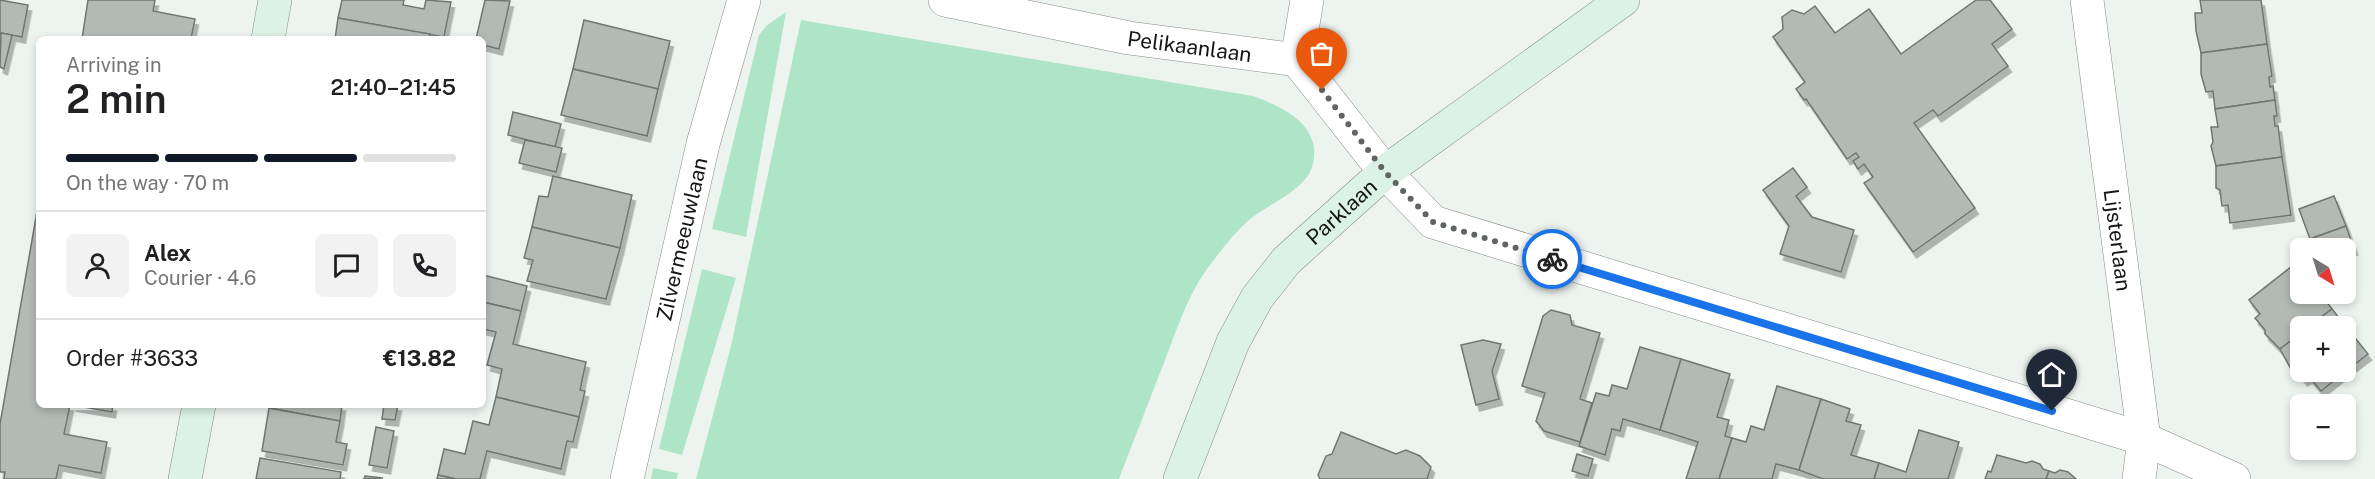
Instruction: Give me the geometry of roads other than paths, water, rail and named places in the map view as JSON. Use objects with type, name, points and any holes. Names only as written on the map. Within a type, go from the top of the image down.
[{"type":"street","points":[[269,36],[275,0]]},
{"type":"street","name":"Zilvermeeuwlaan","points":[[627,479],[703,144],[744,0]]},
{"type":"street","name":"Pelikaanlaan","points":[[945,0],[1129,38],[1297,60]]},
{"type":"street","points":[[1307,0],[1297,60],[1385,172],[1433,222],[2144,439],[2234,479]]},
{"type":"street","name":"Parklaan","points":[[1180,479],[1233,342],[1257,298],[1286,261],[1385,172],[1623,0]]},
{"type":"street","name":"Lijsterlaan","points":[[2087,0],[2144,439],[2139,479]]},
{"type":"street","points":[[185,479],[198,408]]}]
